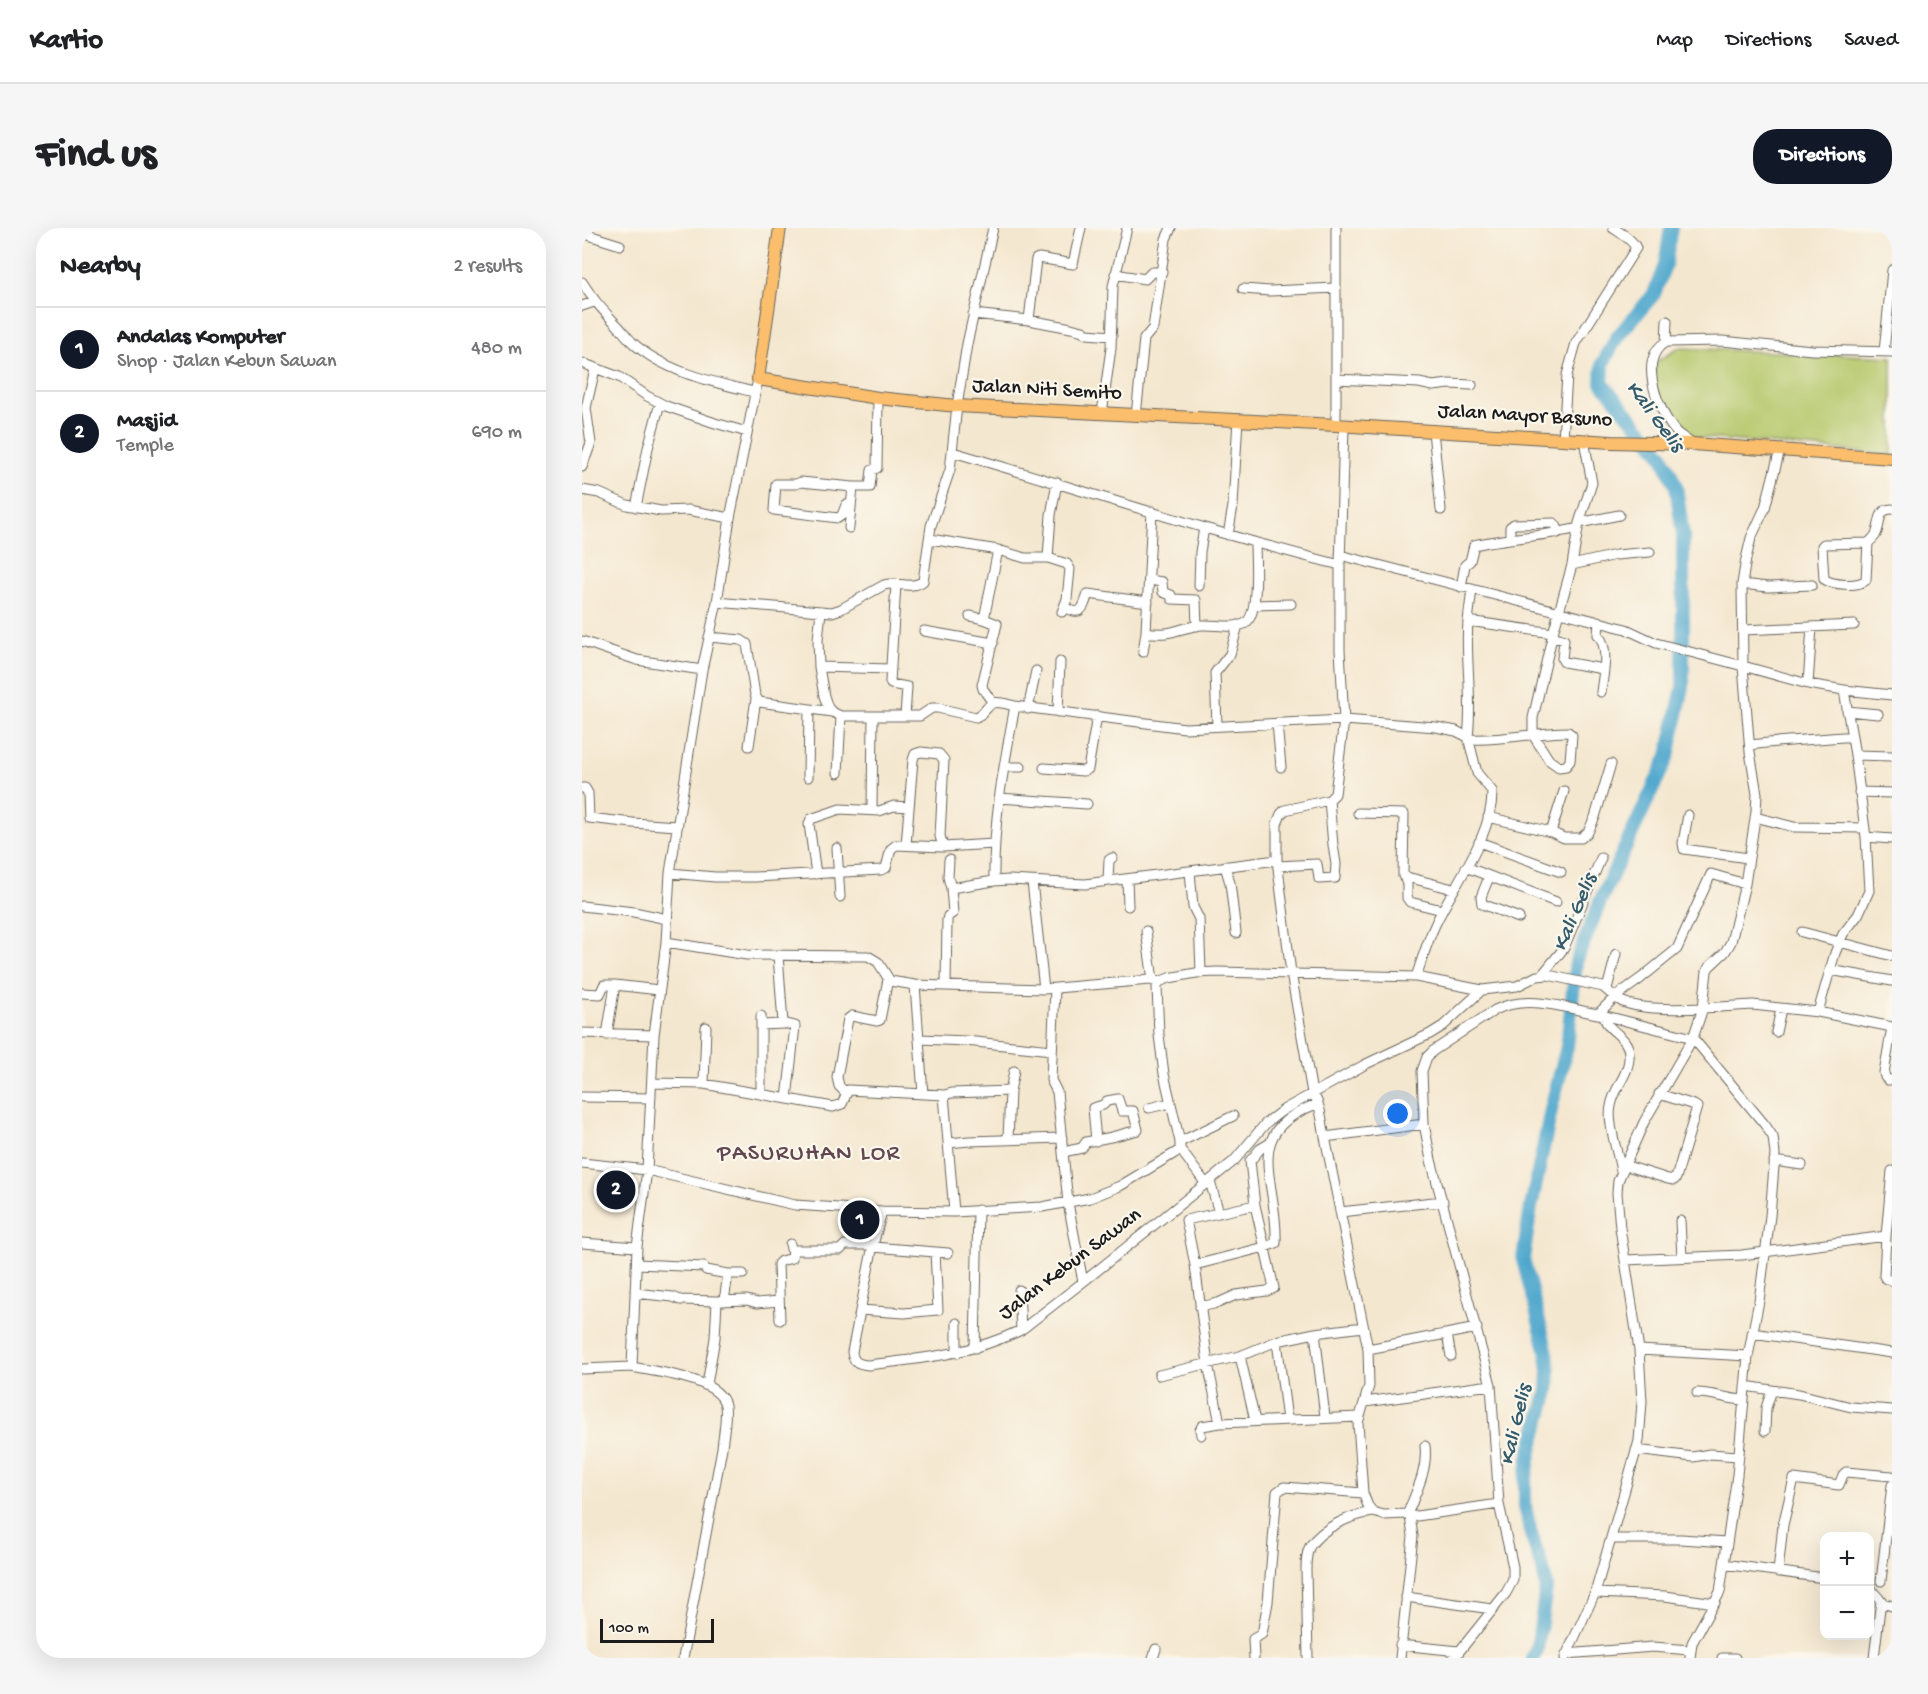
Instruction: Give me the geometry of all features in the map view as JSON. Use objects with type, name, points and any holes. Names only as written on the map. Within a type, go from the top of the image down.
[{"type":"main road","points":[[758,379],[780,228]]},
{"type":"main road","name":"Jalan Niti Semito","points":[[758,379],[878,398],[957,406],[1340,425]]},
{"type":"main road","name":"Jalan Mayor Basuno","points":[[1340,425],[1611,442],[1689,444],[1892,458]]},
{"type":"street","points":[[717,602],[837,611],[879,586],[889,583],[917,585],[922,581],[934,517],[947,481],[953,452],[957,406],[973,314],[993,228]]},
{"type":"street","points":[[1070,275],[1077,255],[1082,228]]},
{"type":"street","points":[[1102,413],[1112,336],[1113,286],[1127,228]]},
{"type":"street","points":[[1136,416],[1144,339],[1153,328],[1166,239],[1171,228]]},
{"type":"street","points":[[1336,228],[1336,379],[1340,425],[1340,650],[1344,720],[1335,794],[1329,800],[1286,810],[1281,814],[1276,824],[1277,863],[1291,973],[1368,1349],[1370,1379],[1359,1417],[1358,1430],[1363,1493],[1373,1512]]},
{"type":"street","points":[[1563,439],[1568,375],[1576,343],[1635,249],[1635,245],[1613,228]]},
{"type":"street","points":[[582,233],[620,245]]},
{"type":"street","points":[[1029,320],[1036,259],[1072,264]]},
{"type":"street","points":[[1689,444],[1676,432],[1665,415],[1652,385],[1653,358],[1659,346],[1666,342],[1722,341],[1812,350],[1888,352],[1892,270]]},
{"type":"street","points":[[1115,274],[1145,279],[1152,272],[1161,272]]},
{"type":"street","points":[[582,282],[594,302],[633,343],[663,362],[707,380],[754,392]]},
{"type":"street","points":[[1243,289],[1301,291],[1305,288],[1336,288]]},
{"type":"street","points":[[582,306],[594,302]]},
{"type":"street","points":[[973,314],[1029,320],[1071,328],[1087,334],[1112,336]]},
{"type":"street","points":[[1666,342],[1667,321]]},
{"type":"street","points":[[582,363],[619,377],[660,403],[747,432]]},
{"type":"street","points":[[582,467],[591,443],[584,408],[595,369]]},
{"type":"street","points":[[632,1367],[637,1247],[647,1170],[654,1035],[666,942],[670,873],[702,670],[717,602],[730,518],[758,379]]},
{"type":"street","points":[[1336,379],[1419,382],[1433,386],[1472,385]]},
{"type":"street","points":[[850,505],[846,505],[842,515],[838,518],[774,510],[776,484],[801,482],[870,487],[872,470],[877,468],[878,398]]},
{"type":"street","points":[[636,507],[660,403]]},
{"type":"street","points":[[1228,535],[1233,506],[1238,419]]},
{"type":"street","points":[[1433,431],[1441,510]]},
{"type":"street","points":[[756,699],[763,704],[836,714],[873,716],[922,716],[935,708],[976,717],[982,715],[993,704],[998,703],[1028,709],[1185,728],[1344,720],[1436,727],[1455,731],[1468,738],[1506,739],[1533,735],[1570,733],[1569,764],[1559,767],[1552,763],[1533,735],[1533,718],[1572,565],[1579,526],[1592,483],[1584,440]]},
{"type":"street","points":[[1565,1656],[1595,1593],[1636,1450],[1642,1402],[1640,1350],[1620,1228],[1617,1192],[1623,1168],[1644,1122],[1692,1038],[1703,1008],[1707,971],[1731,942],[1745,885],[1757,794],[1743,666],[1742,584],[1751,538],[1765,508],[1780,450]]},
{"type":"street","points":[[953,452],[1255,544],[1340,565]]},
{"type":"street","points":[[1048,558],[1051,515],[1057,483]]},
{"type":"street","points":[[849,528],[853,487]]},
{"type":"street","points":[[582,490],[603,494],[636,507],[661,511],[688,510],[730,518]]},
{"type":"street","points":[[1868,543],[1824,544],[1822,546],[1822,575],[1826,581],[1858,584],[1865,582],[1868,543],[1875,536],[1881,513],[1886,509],[1892,509]]},
{"type":"street","points":[[1143,652],[1148,602],[1152,511]]},
{"type":"street","points":[[1461,587],[1465,565],[1470,561],[1474,546],[1510,538],[1558,533],[1619,515]]},
{"type":"street","points":[[1510,538],[1510,527],[1514,524],[1554,523],[1558,533]]},
{"type":"street","points":[[1199,586],[1200,552],[1204,528]]},
{"type":"street","points":[[930,539],[998,550],[1026,558],[1048,558],[1067,564],[1069,567],[1068,591],[1063,609],[1080,611],[1088,594],[1148,602]]},
{"type":"street","points":[[1146,632],[1169,634],[1197,626],[1238,626],[1250,620],[1255,605],[1255,544]]},
{"type":"street","points":[[984,619],[998,550]]},
{"type":"street","points":[[1572,565],[1616,555],[1650,552]]},
{"type":"street","points":[[1340,555],[1626,628],[1656,643],[1808,684],[1892,694]]},
{"type":"street","points":[[1149,580],[1162,582],[1163,592],[1171,595],[1172,599],[1197,599],[1197,626]]},
{"type":"street","points":[[896,584],[891,684],[907,687],[904,716]]},
{"type":"street","points":[[1742,584],[1768,587],[1812,585]]},
{"type":"street","points":[[1416,977],[1434,927],[1479,842],[1488,817],[1492,791],[1477,773],[1468,738],[1470,719],[1466,642],[1472,589]]},
{"type":"street","points":[[1255,605],[1291,604]]},
{"type":"street","points":[[821,611],[818,640],[819,667],[826,702],[836,714],[838,773]]},
{"type":"street","points":[[970,616],[997,624],[982,685],[993,704]]},
{"type":"street","points":[[1468,621],[1553,635],[1564,640],[1562,660],[1564,662],[1603,669]]},
{"type":"street","points":[[1599,621],[1598,635],[1604,645],[1601,692]]},
{"type":"street","points":[[1744,630],[1854,625]]},
{"type":"street","points":[[1217,726],[1215,673],[1230,654],[1238,626]]},
{"type":"street","points":[[1808,684],[1812,627]]},
{"type":"street","points":[[924,631],[993,643]]},
{"type":"street","points":[[709,637],[741,640],[747,644],[756,699],[749,746]]},
{"type":"street","points":[[582,641],[637,660],[702,670]]},
{"type":"street","points":[[1058,712],[1060,662]]},
{"type":"street","points":[[819,667],[891,669]]},
{"type":"street","points":[[1028,709],[1036,671]]},
{"type":"street","points":[[1818,1012],[1839,943],[1858,915],[1869,891],[1865,833],[1844,690]]},
{"type":"street","points":[[994,881],[994,844],[999,798],[1015,706]]},
{"type":"street","points":[[808,710],[808,777]]},
{"type":"street","points":[[1847,711],[1878,714]]},
{"type":"street","points":[[872,810],[873,716]]},
{"type":"street","points":[[1044,768],[1083,771],[1088,768],[1097,716]]},
{"type":"street","points":[[1277,723],[1281,766]]},
{"type":"street","points":[[1750,745],[1785,740],[1808,741],[1852,736]]},
{"type":"street","points":[[906,845],[914,756],[921,752],[941,755],[944,760],[940,836],[943,847]]},
{"type":"street","points":[[1855,755],[1892,756]]},
{"type":"street","points":[[1488,817],[1551,832],[1564,838],[1574,840],[1581,838],[1588,832],[1595,817],[1611,764]]},
{"type":"street","points":[[1004,767],[1020,767]]},
{"type":"street","points":[[582,788],[585,788],[588,793],[585,818],[633,824],[677,826]]},
{"type":"street","points":[[1551,832],[1564,791]]},
{"type":"street","points":[[1859,792],[1892,793]]},
{"type":"street","points":[[999,798],[1087,804]]},
{"type":"street","points":[[951,888],[1009,880],[1085,884],[1225,866],[1277,863],[1322,864],[1319,883],[1336,877],[1329,800]]},
{"type":"street","points":[[816,874],[809,824],[811,819],[840,809],[882,811],[894,806],[908,807]]},
{"type":"street","points":[[1358,813],[1404,814],[1403,876],[1407,884],[1407,898],[1410,903],[1442,910]]},
{"type":"street","points":[[1688,815],[1683,848],[1748,858]]},
{"type":"street","points":[[1755,817],[1794,827],[1865,833],[1892,839]]},
{"type":"street","points":[[1479,842],[1561,872]]},
{"type":"street","points":[[670,873],[734,878],[884,869],[893,847],[994,844]]},
{"type":"street","points":[[837,848],[840,897]]},
{"type":"street","points":[[1599,1014],[1615,997],[1677,950],[1711,874],[1717,855]]},
{"type":"street","points":[[1108,881],[1108,862],[1112,858]]},
{"type":"street","points":[[1545,975],[1564,948],[1601,858]]},
{"type":"street","points":[[946,986],[947,920],[948,916],[953,913],[948,877],[949,860]]},
{"type":"street","points":[[1225,866],[1230,883],[1236,933]]},
{"type":"street","points":[[1466,867],[1556,902]]},
{"type":"street","points":[[1190,871],[1193,907],[1199,919],[1201,972]]},
{"type":"street","points":[[1711,874],[1745,885]]},
{"type":"street","points":[[1403,876],[1453,889]]},
{"type":"street","points":[[1489,877],[1481,897],[1482,904],[1519,918]]},
{"type":"street","points":[[1127,879],[1128,906]]},
{"type":"street","points":[[1032,882],[1044,989]]},
{"type":"street","points":[[582,906],[634,912],[667,919]]},
{"type":"street","points":[[1146,931],[1156,981],[1164,1074],[1180,1145],[1209,1186],[1219,1213]]},
{"type":"street","points":[[1802,932],[1892,956]]},
{"type":"street","points":[[666,942],[731,953],[868,956],[878,962],[888,979],[895,983],[915,985],[1055,989],[1156,981],[1201,972],[1416,977],[1482,990],[1517,986],[1532,978],[1545,975],[1607,989],[1623,1002],[1643,1006],[1703,1008],[1753,1005],[1818,1012],[1892,1027],[1884,1073],[1888,1080],[1892,1080]]},
{"type":"street","points":[[1607,989],[1616,954]]},
{"type":"street","points":[[778,955],[784,1024]]},
{"type":"street","points":[[1830,970],[1892,981]]},
{"type":"street","points":[[1532,978],[1534,1002]]},
{"type":"street","points":[[845,1092],[839,1086],[837,1077],[848,1019],[852,1016],[880,1020],[888,979]]},
{"type":"street","points":[[582,993],[600,994],[604,985],[659,990]]},
{"type":"street","points":[[607,1035],[615,985]]},
{"type":"street","points":[[915,985],[923,1094]]},
{"type":"street","points":[[1055,989],[1051,1080],[1057,1092],[1068,1203],[1083,1282]]},
{"type":"street","points":[[1195,1265],[1275,1244],[1269,1168],[1270,1143],[1273,1132],[1286,1119],[1306,1108],[1315,1099],[1366,1064],[1430,1035],[1482,990]]},
{"type":"street","points":[[1400,1645],[1457,1654],[1506,1593],[1513,1580],[1513,1567],[1498,1504],[1491,1385],[1428,1152],[1424,1124],[1422,1071],[1427,1057],[1494,1010],[1534,1002],[1599,1014],[1692,1038],[1770,1131],[1778,1161],[1759,1301],[1748,1356],[1738,1456],[1720,1592],[1696,1635],[1690,1654],[1653,1647],[1565,1656]]},
{"type":"street","points":[[1776,1032],[1781,1009]]},
{"type":"street","points":[[1599,1014],[1627,1043],[1629,1051],[1630,1061],[1627,1070],[1610,1107],[1610,1118],[1623,1168]]},
{"type":"street","points":[[760,1094],[761,1020],[795,1026],[787,1099]]},
{"type":"street","points":[[704,1084],[706,1027]]},
{"type":"street","points":[[582,1033],[654,1035]]},
{"type":"street","points":[[920,1039],[966,1041],[1052,1050]]},
{"type":"street","points":[[1008,1139],[1010,1091],[1014,1071]]},
{"type":"street","points":[[653,1083],[704,1084],[836,1106],[843,1102],[845,1092],[850,1089],[944,1095],[1010,1091]]},
{"type":"street","points":[[1623,1168],[1668,1179],[1676,1178],[1698,1108],[1659,1094]]},
{"type":"street","points":[[944,1095],[954,1212]]},
{"type":"street","points":[[582,1097],[651,1098]]},
{"type":"street","points":[[1063,1152],[1082,1149],[1085,1143],[1096,1141],[1138,1130],[1133,1111],[1122,1111],[1118,1099],[1107,1101],[1093,1108],[1096,1141]]},
{"type":"street","name":"Jalan Kebun Sawan","points":[[882,1211],[852,1352],[854,1360],[857,1363],[868,1365],[957,1353],[995,1342],[1022,1330],[1209,1186],[1274,1117],[1315,1099]]},
{"type":"street","points":[[1149,1108],[1170,1103]]},
{"type":"street","points":[[582,1163],[647,1170],[782,1203],[809,1207],[954,1212],[1042,1207],[1068,1203],[1111,1190],[1178,1152],[1180,1145],[1233,1116]]},
{"type":"street","points":[[1325,1137],[1424,1124]]},
{"type":"street","points":[[949,1143],[1062,1138]]},
{"type":"street","points":[[1200,1307],[1218,1303],[1236,1295],[1273,1289],[1275,1286],[1255,1204],[1251,1161],[1260,1149],[1270,1143]]},
{"type":"street","points":[[1778,1161],[1802,1165]]},
{"type":"street","points":[[1892,1171],[1884,1276],[1892,1281]]},
{"type":"street","points":[[1340,1212],[1443,1201]]},
{"type":"street","points":[[1220,1423],[1207,1361],[1195,1265],[1186,1220],[1255,1204]]},
{"type":"street","points":[[975,1348],[978,1210]]},
{"type":"street","points":[[1680,1221],[1682,1257]]},
{"type":"street","points":[[1625,1260],[1742,1255],[1886,1236]]},
{"type":"street","points":[[582,1243],[637,1247]]},
{"type":"street","points":[[780,1320],[778,1264],[781,1261],[792,1259],[792,1247],[840,1250],[845,1245],[873,1246],[948,1253]]},
{"type":"street","points":[[860,1310],[914,1313],[938,1310],[935,1252]]},
{"type":"street","points":[[637,1264],[704,1267],[706,1270],[728,1274],[743,1274]]},
{"type":"street","points":[[707,1384],[720,1301],[728,1274]]},
{"type":"street","points":[[1019,1290],[1022,1330]]},
{"type":"street","points":[[635,1293],[680,1300],[747,1300],[757,1303],[779,1301]]},
{"type":"street","points":[[957,1323],[957,1353]]},
{"type":"street","points":[[1159,1375],[1207,1361],[1240,1356],[1277,1341],[1363,1327]]},
{"type":"street","points":[[1368,1349],[1476,1328]]},
{"type":"street","points":[[1315,1333],[1325,1417]]},
{"type":"street","points":[[1752,1333],[1892,1353]]},
{"type":"street","points":[[1448,1334],[1451,1356]]},
{"type":"street","points":[[1277,1341],[1287,1420]]},
{"type":"street","points":[[1640,1350],[1748,1356]]},
{"type":"street","points":[[1240,1356],[1255,1421]]},
{"type":"street","points":[[582,1368],[632,1367],[707,1384],[722,1397],[725,1421],[722,1448],[683,1658]]},
{"type":"street","points":[[1365,1402],[1491,1385]]},
{"type":"street","points":[[1744,1386],[1851,1407],[1892,1410]]},
{"type":"street","points":[[1765,1431],[1766,1408],[1772,1390]]},
{"type":"street","points":[[1697,1393],[1743,1400]]},
{"type":"street","points":[[1201,1435],[1202,1426],[1220,1423],[1359,1417]]},
{"type":"street","points":[[1400,1658],[1413,1536],[1409,1516],[1425,1469],[1427,1458],[1425,1446]]},
{"type":"street","points":[[1636,1450],[1693,1457],[1710,1454],[1738,1456]]},
{"type":"street","points":[[1778,1572],[1783,1525],[1794,1479],[1839,1485],[1846,1472],[1892,1476]]},
{"type":"street","points":[[1881,1581],[1892,1485]]},
{"type":"street","points":[[1254,1658],[1253,1639],[1262,1634],[1268,1602],[1277,1492],[1284,1487],[1363,1493]]},
{"type":"street","points":[[1308,1658],[1307,1556],[1310,1547],[1333,1525],[1346,1518],[1373,1512],[1409,1516],[1498,1504]]},
{"type":"street","points":[[1611,1539],[1681,1539],[1727,1542]]},
{"type":"street","points":[[1724,1564],[1820,1577]]},
{"type":"street","points":[[1595,1593],[1665,1596],[1715,1603]]},
{"type":"street","points":[[1874,1593],[1886,1604],[1874,1658]]},
{"type":"street","points":[[1406,1597],[1492,1609]]},
{"type":"street","points":[[1722,1658],[1735,1658]]},
{"type":"green space","points":[[1679,348],[1892,357],[1892,455],[1685,436],[1656,390],[1654,363]]},
{"type":"waterway","name":"Kali Gelis","points":[[1533,1658],[1537,1650],[1546,1588],[1525,1506],[1525,1482],[1530,1454],[1548,1391],[1549,1370],[1546,1349],[1523,1259],[1531,1207],[1552,1105],[1567,1047],[1576,962],[1602,897],[1668,756],[1683,687],[1683,536],[1676,486],[1662,455],[1602,383],[1603,363],[1617,337],[1654,294],[1665,265],[1671,228]]},
{"type":"place","name":"Masjid","points":[[616,1190]]},
{"type":"place","name":"Andalas Komputer","points":[[860,1220]]},
{"type":"district","name":"PASURUHAN LOR","points":[[809,1154]]}]
